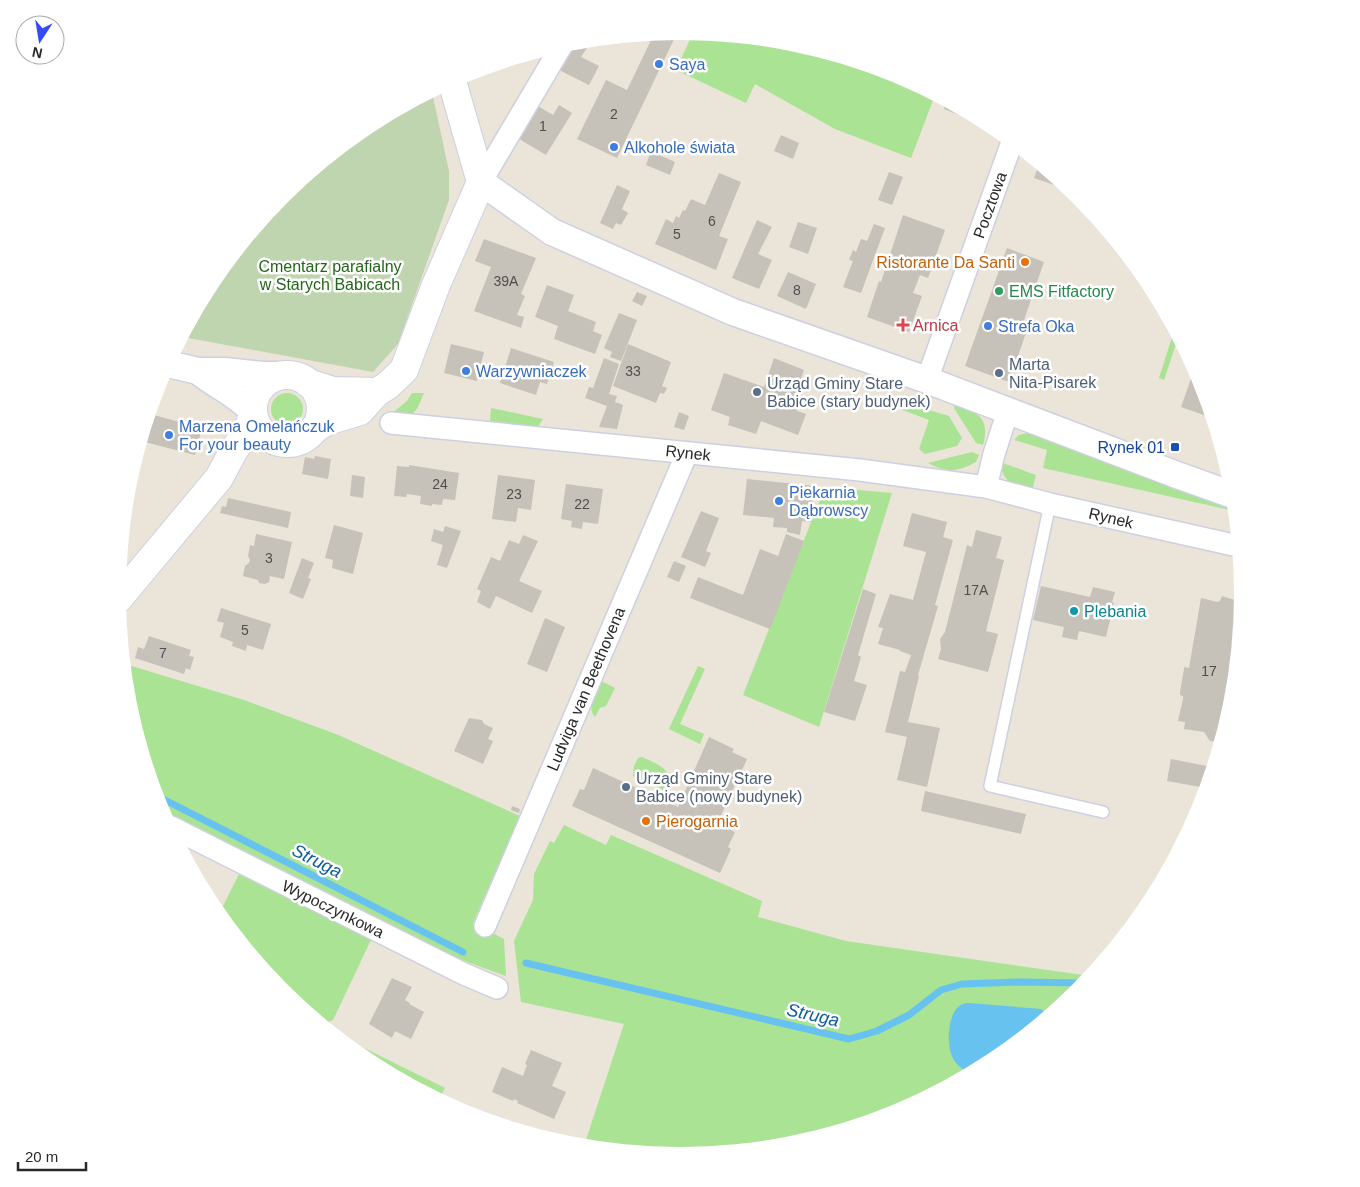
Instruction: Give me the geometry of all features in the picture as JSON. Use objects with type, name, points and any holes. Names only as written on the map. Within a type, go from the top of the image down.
[{"type":"main road","points":[[253,413],[261,431],[272,440],[290,443],[307,436],[326,421],[360,411],[377,392],[387,386],[404,370],[436,285],[481,182],[454,88]]},
{"type":"main road","points":[[126,589],[219,478],[234,450],[248,430],[255,398],[263,385],[273,379],[298,379],[333,392],[377,392]]},
{"type":"main road","points":[[298,379],[318,395],[321,408],[314,430]]},
{"type":"main road","points":[[219,478],[257,452],[281,442]]},
{"type":"street","points":[[556,55],[481,182],[552,232],[733,312],[926,380],[1224,491]]},
{"type":"street","name":"Pocztowa","points":[[926,380],[1010,149]]},
{"type":"street","points":[[176,366],[198,371],[225,371],[298,379]]},
{"type":"street","points":[[198,371],[216,385],[236,395],[246,403],[253,413]]},
{"type":"street","points":[[986,487],[1008,411]]},
{"type":"street","name":"Rynek","points":[[391,423],[860,470],[986,487],[1050,504],[1231,544]]},
{"type":"street","name":"Ludviga van Beethovena","points":[[485,926],[687,453]]},
{"type":"street","name":"Wypoczynkowa","points":[[182,833],[464,974],[497,988]]},
{"type":"lane","points":[[1050,504],[990,786],[1103,812]]},
{"type":"green space","points":[[690,40],[752,45],[788,51],[858,69],[933,101],[911,158],[835,129],[755,84],[746,103],[676,70]]},
{"type":"green space","name":"Cmentarz parafialny w Starych Babicach","points":[[433,98],[449,171],[449,200],[398,344],[373,372],[190,338],[220,286],[241,257],[289,202],[315,177],[372,133]]},
{"type":"green space","points":[[1171,340],[1175,347],[1164,380],[1159,378]]},
{"type":"green space","points":[[287,393],[293,394],[298,398],[302,403],[302,415],[298,420],[293,424],[287,425],[281,424],[276,420],[272,415],[271,409],[272,403],[276,398],[281,394]]},
{"type":"green space","points":[[412,393],[424,393],[412,415],[391,414],[407,401]]},
{"type":"green space","points":[[895,404],[922,408],[949,416],[962,438],[957,446],[925,454],[919,449],[929,420],[892,406]]},
{"type":"green space","points":[[955,404],[970,410],[981,418],[985,428],[983,445],[976,443],[954,408]]},
{"type":"green space","points":[[491,408],[543,419],[537,428],[494,424],[490,422]]},
{"type":"green space","points":[[1027,433],[1037,434],[1226,506],[1227,509],[1043,468],[1047,450],[1014,440],[1019,435]]},
{"type":"green space","points":[[972,452],[979,455],[976,462],[963,468],[946,470],[928,463]]},
{"type":"green space","points":[[1003,463],[1036,475],[1032,491],[1017,487],[1009,482],[1001,468]]},
{"type":"green space","points":[[825,487],[892,493],[819,727],[743,695]]},
{"type":"green space","points":[[131,666],[244,700],[336,734],[520,816],[473,923],[504,939],[506,976],[448,955],[379,924],[176,821],[156,771],[145,737]]},
{"type":"green space","points":[[698,666],[705,669],[680,724],[704,734],[700,744],[669,729]]},
{"type":"green space","points":[[599,680],[615,688],[606,706],[600,708],[595,717],[592,713],[591,704]]},
{"type":"green space","points":[[642,757],[664,769],[667,773],[669,778],[663,790],[633,776],[634,766],[638,758]]},
{"type":"green space","points":[[564,825],[606,845],[611,835],[762,901],[758,917],[846,941],[1081,975],[1045,1010],[988,1054],[925,1090],[858,1118],[788,1136],[716,1146],[644,1146],[586,1138],[624,1024],[521,1002],[514,941],[533,900],[534,874],[550,841],[554,843]]},
{"type":"green space","points":[[239,874],[371,940],[333,1020],[329,1022],[289,985],[264,958],[223,905]]},
{"type":"green space","points":[[363,1047],[445,1088],[442,1093],[435,1090],[403,1073]]},
{"type":"water","points":[[965,1003],[1041,1009],[1044,1011],[988,1054],[963,1069],[953,1059],[950,1051],[949,1033],[952,1016],[956,1009]]},
{"type":"building","points":[[674,40],[617,158],[577,139],[606,80],[627,90],[651,41]]},
{"type":"building","points":[[587,49],[581,57],[599,66],[589,85],[557,69],[566,52]]},
{"type":"building","points":[[536,105],[553,115],[559,105],[572,113],[546,155],[516,137]]},
{"type":"building","points":[[781,135],[799,143],[793,159],[774,151]]},
{"type":"building","points":[[651,151],[675,162],[670,175],[646,165]]},
{"type":"building","points":[[1037,170],[1053,184],[1034,178]]},
{"type":"building","points":[[889,172],[903,177],[892,205],[878,200]]},
{"type":"building","points":[[719,173],[741,182],[719,236],[728,239],[716,270],[655,244],[666,219],[673,223],[676,216],[679,218],[683,210],[685,211],[691,199],[705,205]]},
{"type":"building","points":[[617,185],[630,191],[622,209],[628,213],[621,225],[616,223],[613,229],[600,223]]},
{"type":"building","points":[[903,215],[945,230],[928,278],[920,275],[913,293],[922,296],[909,332],[867,317],[879,281],[881,282]]},
{"type":"building","points":[[757,220],[772,227],[758,254],[772,260],[759,289],[732,278]]},
{"type":"building","points":[[798,222],[817,228],[808,254],[789,247]]},
{"type":"building","points":[[874,224],[885,228],[861,293],[843,287],[853,261],[849,260],[853,250],[856,252],[861,239],[867,241]]},
{"type":"building","points":[[484,239],[536,258],[521,294],[525,296],[517,315],[524,317],[521,328],[474,311],[491,267],[475,261]]},
{"type":"building","points":[[1007,248],[1044,262],[1022,326],[1028,327],[1009,382],[965,366]]},
{"type":"building","points":[[788,272],[816,284],[806,309],[777,296]]},
{"type":"building","points":[[547,285],[574,295],[568,311],[596,322],[593,331],[602,335],[595,354],[554,339],[558,326],[535,317]]},
{"type":"building","points":[[637,292],[647,296],[642,306],[632,301]]},
{"type":"building","points":[[619,313],[637,320],[621,361],[610,357],[612,352],[604,348]]},
{"type":"building","points":[[451,344],[484,352],[477,381],[444,373]]},
{"type":"building","points":[[628,344],[671,362],[662,386],[667,388],[664,394],[660,393],[656,403],[613,386]]},
{"type":"building","points":[[511,348],[554,362],[547,384],[540,382],[536,395],[500,383]]},
{"type":"building","points":[[604,358],[619,364],[609,394],[617,396],[615,402],[623,405],[617,429],[599,427],[607,406],[585,398],[589,387],[593,388]]},
{"type":"building","name":"Urząd Gminy Stare Babice (stary budynek)","points":[[774,358],[804,370],[794,398],[801,401],[797,411],[806,414],[798,435],[761,421],[756,434],[728,425],[730,417],[711,410],[724,373],[764,387]]},
{"type":"building","points":[[1190,380],[1204,415],[1181,407]]},
{"type":"building","points":[[679,412],[689,416],[684,430],[674,427]]},
{"type":"building","points":[[156,416],[202,428],[195,455],[147,443]]},
{"type":"building","points":[[315,456],[331,459],[328,479],[302,474],[305,457],[314,459]]},
{"type":"building","points":[[409,465],[459,473],[455,500],[443,499],[442,505],[432,504],[432,506],[420,504],[421,496],[407,494],[406,497],[394,496],[397,466],[409,467]]},
{"type":"building","points":[[352,475],[365,477],[363,498],[350,496]]},
{"type":"building","points":[[498,475],[535,480],[531,510],[518,508],[516,522],[492,519]]},
{"type":"building","name":"Piekarnia Dąbrowscy","points":[[747,479],[815,486],[811,522],[802,521],[800,535],[787,532],[787,528],[773,527],[774,518],[743,515]]},
{"type":"building","points":[[566,484],[603,489],[598,524],[583,522],[582,529],[571,527],[572,521],[561,519]]},
{"type":"building","points":[[228,498],[291,512],[288,528],[220,513],[222,506],[226,507]]},
{"type":"building","points":[[701,511],[719,518],[706,551],[711,553],[705,567],[681,557]]},
{"type":"building","points":[[912,513],[947,522],[943,537],[953,540],[935,605],[938,606],[918,675],[908,722],[940,728],[927,787],[897,780],[907,737],[885,732],[900,671],[905,672],[911,655],[878,644],[883,628],[878,627],[890,594],[913,600],[926,552],[903,546]]},
{"type":"building","points":[[334,525],[363,533],[353,574],[332,568],[333,560],[325,558]]},
{"type":"building","points":[[445,526],[461,531],[447,568],[437,565],[443,545],[431,541],[434,529],[443,532]]},
{"type":"building","points":[[976,530],[1002,537],[996,558],[1004,560],[986,631],[998,634],[988,672],[938,659],[941,649],[940,639],[945,632],[967,545],[972,547]]},
{"type":"building","points":[[256,534],[292,542],[284,579],[270,576],[269,582],[265,584],[243,576],[245,566],[250,560],[248,556],[250,545],[254,546]]},
{"type":"building","points":[[786,534],[804,541],[770,629],[690,598],[698,577],[743,595],[760,549],[778,556]]},
{"type":"building","points":[[523,535],[538,541],[519,581],[542,591],[532,613],[496,596],[490,609],[477,602],[481,591],[477,589],[491,557],[500,561],[509,540],[519,544]]},
{"type":"building","points":[[302,558],[314,563],[308,578],[311,579],[303,599],[289,593]]},
{"type":"building","points":[[674,561],[686,566],[679,582],[667,577]]},
{"type":"building","name":"Plebania","points":[[1041,586],[1090,597],[1093,587],[1115,592],[1106,637],[1079,631],[1077,640],[1062,637],[1064,627],[1033,620]]},
{"type":"building","points":[[863,589],[876,594],[858,655],[861,657],[854,681],[867,685],[855,721],[824,712]]},
{"type":"building","points":[[1222,596],[1234,600],[1229,666],[1214,741],[1210,741],[1204,732],[1184,729],[1185,722],[1178,721],[1183,699],[1180,692],[1184,667],[1189,668],[1201,598],[1220,601]]},
{"type":"building","points":[[221,608],[271,624],[263,650],[247,645],[246,651],[232,646],[233,642],[220,637],[224,623],[217,621]]},
{"type":"building","points":[[545,618],[565,627],[547,672],[527,664]]},
{"type":"building","points":[[149,636],[191,650],[189,656],[194,657],[190,670],[186,668],[184,674],[135,658],[138,647],[144,649]]},
{"type":"building","points":[[469,718],[482,720],[484,724],[493,728],[488,739],[493,741],[483,764],[454,751]]},
{"type":"building","points":[[709,737],[734,749],[732,752],[747,759],[717,824],[735,832],[728,847],[731,849],[720,873],[572,806],[580,789],[584,790],[593,768],[678,807]]},
{"type":"building","points":[[1171,759],[1206,766],[1198,787],[1167,781]]},
{"type":"building","points":[[925,791],[1026,814],[1021,834],[921,811]]},
{"type":"building","points":[[512,806],[520,809],[519,813],[511,810]]},
{"type":"building","points":[[392,978],[412,987],[405,1000],[424,1012],[411,1039],[395,1031],[392,1038],[369,1024]]},
{"type":"building","points":[[531,1050],[562,1063],[552,1086],[566,1092],[554,1119],[517,1103],[518,1101],[514,1099],[513,1101],[492,1092],[502,1067],[523,1076],[527,1065],[525,1064]]},
{"type":"waterway","name":"Struga","points":[[168,801],[463,952]]},
{"type":"waterway","name":"Struga","points":[[526,963],[849,1039],[877,1031],[909,1015],[941,990],[962,984],[1073,983]]},
{"type":"place","name":"Saya","points":[[659,64]]},
{"type":"place","name":"Alkohole świata","points":[[614,147]]},
{"type":"place","name":"Ristorante Da Santi","points":[[1025,262]]},
{"type":"place","name":"EMS Fitfactory","points":[[999,291]]},
{"type":"place","name":"Arnica","points":[[903,325]]},
{"type":"place","name":"Strefa Oka","points":[[988,326]]},
{"type":"place","name":"Warzywniaczek","points":[[466,371]]},
{"type":"place","name":"Marta Nita-Pisarek","points":[[999,373]]},
{"type":"place","name":"Urząd Gminy Stare Babice (stary budynek)","points":[[757,392]]},
{"type":"place","name":"Marzena Omelańczuk For your beauty","points":[[169,435]]},
{"type":"place","name":"Rynek 01","points":[[1175,447]]},
{"type":"place","name":"Piekarnia Dąbrowscy","points":[[779,501]]},
{"type":"place","name":"Plebania","points":[[1074,611]]},
{"type":"place","name":"Urząd Gminy Stare Babice (nowy budynek)","points":[[626,787]]},
{"type":"place","name":"Pierogarnia","points":[[646,821]]}]
